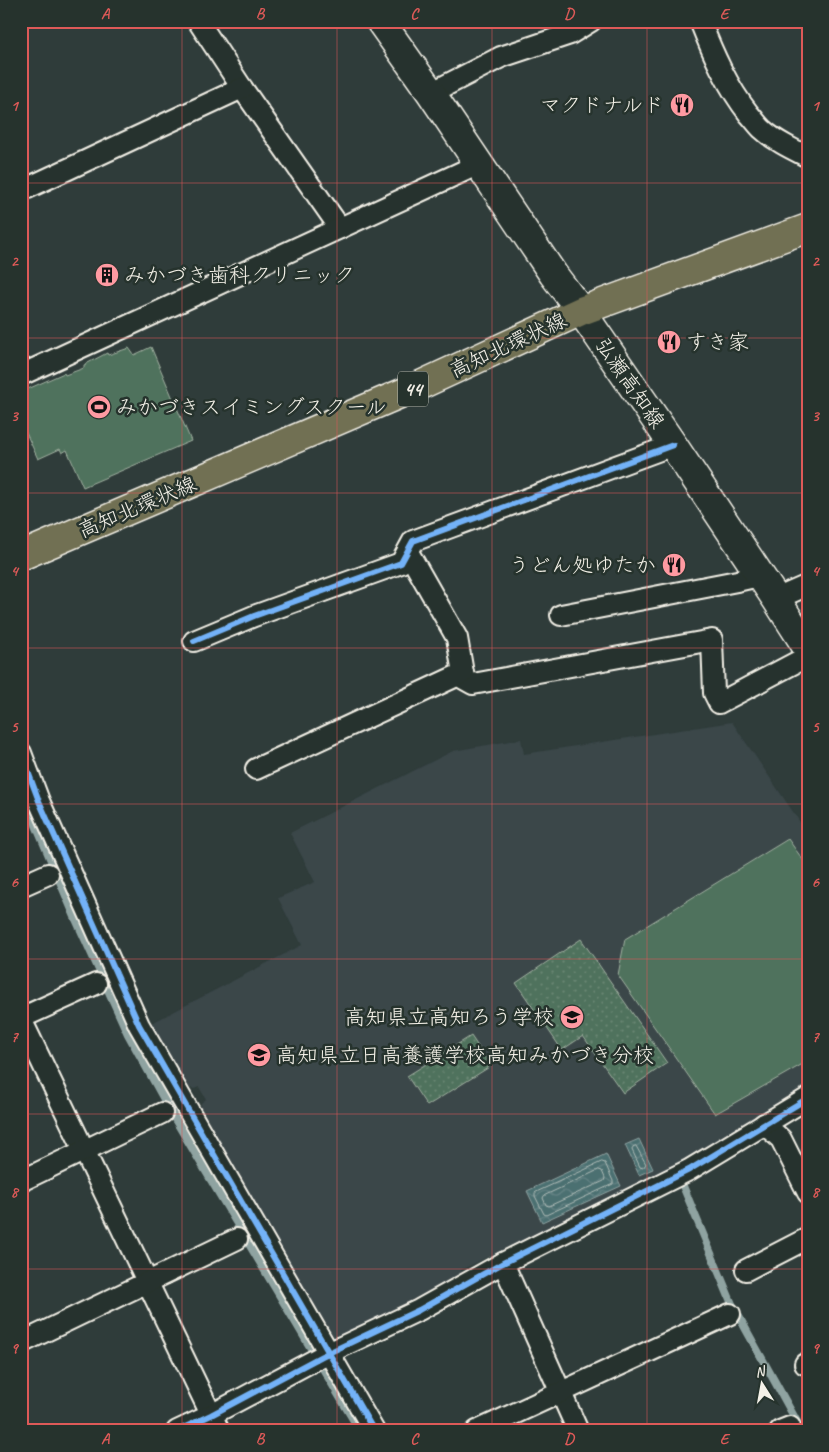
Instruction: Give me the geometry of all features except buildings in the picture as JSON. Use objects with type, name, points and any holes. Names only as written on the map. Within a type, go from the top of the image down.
[{"type":"main road","name":"弘瀬高知線","points":[[380,21],[553,274],[581,311],[673,445],[808,650]]},
{"type":"main road","name":"高知北環状線","points":[[21,556],[414,388],[581,311],[808,228]]},
{"type":"street","points":[[198,21],[242,88],[340,228]]},
{"type":"street","points":[[431,93],[501,57],[570,34],[591,21]]},
{"type":"street","points":[[700,21],[728,84],[740,102],[761,128],[780,143],[808,158]]},
{"type":"street","points":[[21,191],[242,88]]},
{"type":"street","points":[[21,375],[479,164]]},
{"type":"street","points":[[194,641],[254,616],[401,563],[414,541],[673,445]]},
{"type":"street","points":[[408,552],[457,638],[464,679],[473,684],[712,640],[714,693],[720,703],[808,656]]},
{"type":"street","points":[[561,616],[759,576]]},
{"type":"street","points":[[776,599],[808,585]]},
{"type":"street","points":[[256,769],[463,673]]},
{"type":"street","points":[[21,753],[39,802],[139,1025],[321,1357],[374,1431]]},
{"type":"street","points":[[21,886],[48,874]]},
{"type":"street","points":[[96,984],[21,1019],[215,1423]]},
{"type":"street","points":[[177,1431],[215,1423],[321,1357],[419,1310],[503,1263],[689,1170],[808,1098]]},
{"type":"street","points":[[21,1181],[162,1113]]},
{"type":"street","points":[[764,1124],[781,1139],[808,1193]]},
{"type":"street","points":[[746,1270],[808,1238]]},
{"type":"street","points":[[21,1344],[237,1239]]},
{"type":"street","points":[[503,1263],[578,1431]]},
{"type":"street","points":[[477,1431],[730,1314]]},
{"type":"shaded area","name":"高知県立高知ろう学校","points":[[732,722],[808,834],[808,1089],[676,1168],[675,1166],[461,1270],[462,1273],[331,1343],[199,1114],[201,1103],[206,1099],[199,1087],[194,1089],[182,1086],[148,1025],[302,945],[278,898],[315,882],[290,833],[453,751],[521,739],[524,754]]},
{"type":"green space","name":"みかづきスイミングスクール","points":[[151,347],[191,441],[83,487],[67,450],[62,453],[60,449],[38,459],[21,422],[21,392],[64,373],[65,375],[84,368],[84,365],[107,353],[108,355],[129,348],[134,355]]},
{"type":"green space","points":[[788,839],[808,867],[808,1061],[715,1114],[618,975],[625,939]]},
{"type":"green space","points":[[581,939],[667,1063],[623,1093],[583,1036],[562,1050],[516,983]]},
{"type":"green space","points":[[471,1036],[491,1066],[427,1106],[407,1076]]},
{"type":"water","points":[[639,1139],[653,1169],[639,1175],[625,1145]]},
{"type":"water","points":[[606,1154],[621,1186],[542,1222],[527,1191]]},
{"type":"waterway","points":[[21,790],[75,917],[128,1034],[176,1121],[360,1431]]},
{"type":"waterway","points":[[683,1186],[732,1304],[802,1431]]},
{"type":"cycle path","points":[[194,641],[254,616],[401,563],[413,541],[673,445]]},
{"type":"cycle path","points":[[21,753],[39,801],[139,1025],[374,1431]]},
{"type":"cycle path","points":[[177,1431],[322,1356],[419,1310],[503,1263],[689,1170],[808,1098]]},
{"type":"place","name":"マクドナルド","points":[[682,105]]},
{"type":"place","name":"みかづき歯科クリニック","points":[[107,275]]},
{"type":"place","name":"すき家","points":[[669,342]]},
{"type":"place","name":"みかづきスイミングスクール","points":[[99,407]]},
{"type":"place","name":"うどん処ゆたか","points":[[674,565]]},
{"type":"place","name":"高知県立高知ろう学校","points":[[572,1017]]},
{"type":"place","name":"高知県立日高養護学校高知みかづき分校","points":[[259,1055]]}]
